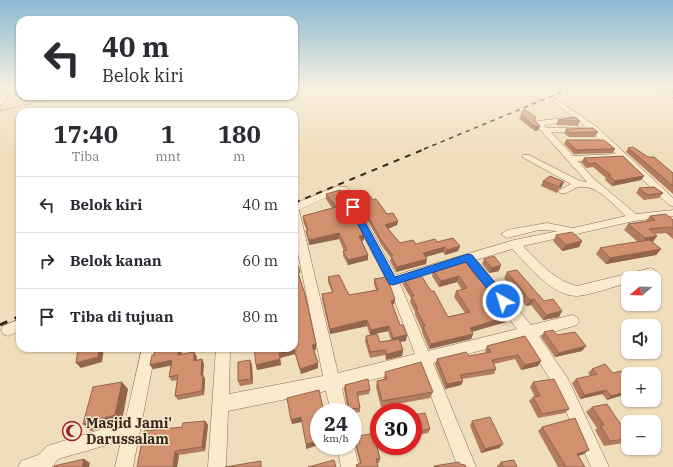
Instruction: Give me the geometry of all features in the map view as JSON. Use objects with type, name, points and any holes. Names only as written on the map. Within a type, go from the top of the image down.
[{"type":"street","points":[[567,109],[594,129],[673,203]]},
{"type":"street","points":[[580,118],[539,123],[596,186],[634,218]]},
{"type":"street","points":[[545,130],[594,129]]},
{"type":"street","points":[[593,140],[606,140]]},
{"type":"street","points":[[555,141],[568,141]]},
{"type":"street","points":[[571,159],[623,156]]},
{"type":"street","points":[[526,157],[578,184],[596,186]]},
{"type":"street","points":[[563,191],[578,184]]},
{"type":"street","points":[[298,207],[340,188],[344,189],[393,281],[466,467]]},
{"type":"street","points":[[393,281],[468,258],[510,239],[571,231],[634,218],[673,213]]},
{"type":"street","points":[[298,226],[338,403]]},
{"type":"street","points":[[510,239],[551,278],[570,290],[577,291],[621,280]]},
{"type":"street","points":[[468,258],[529,333],[553,369],[562,384],[600,467]]},
{"type":"street","points":[[221,404],[334,382],[572,321]]},
{"type":"street","points":[[124,467],[148,352]]},
{"type":"street","points":[[217,467],[223,352]]},
{"type":"street","points":[[38,466],[52,452],[132,429]]},
{"type":"street","points":[[348,455],[350,467]]},
{"type":"building","points":[[524,109],[536,117],[534,120],[540,126],[536,127],[521,115]]},
{"type":"building","points":[[575,117],[580,121],[558,120]]},
{"type":"building","points":[[593,128],[598,132],[571,133],[566,129]]},
{"type":"building","points":[[566,140],[604,140],[615,149],[576,150]]},
{"type":"building","points":[[633,147],[648,157],[654,157],[673,173],[673,186],[628,148]]},
{"type":"building","points":[[623,156],[644,176],[615,181],[608,175],[611,175],[595,163],[589,164],[584,158]]},
{"type":"building","points":[[550,176],[564,182],[560,184],[560,187],[543,181]]},
{"type":"building","points":[[654,187],[663,193],[647,195],[639,188]]},
{"type":"building","points":[[340,190],[364,235],[359,236],[368,255],[348,260],[343,251],[347,250],[339,233],[309,240],[306,231],[308,230],[303,216],[336,207],[326,194]]},
{"type":"building","points":[[370,196],[373,200],[376,199],[387,214],[393,213],[398,221],[385,225],[400,243],[413,240],[416,244],[435,239],[437,242],[453,238],[460,246],[447,250],[445,247],[423,253],[427,259],[397,267],[391,256],[393,256],[382,241],[358,199]]},
{"type":"building","points":[[666,214],[673,220],[673,229],[670,227],[649,229],[657,236],[645,238],[628,224],[655,220],[650,216]]},
{"type":"building","points":[[572,232],[582,241],[566,245],[556,235]]},
{"type":"building","points":[[650,240],[661,249],[610,258],[600,248],[622,244]]},
{"type":"building","points":[[494,256],[501,265],[492,268],[484,259]]},
{"type":"building","points":[[464,260],[478,279],[482,278],[495,294],[488,296],[498,308],[502,307],[509,316],[470,328],[473,334],[431,344],[423,327],[425,326],[416,309],[418,309],[411,296],[414,296],[404,279],[420,274],[431,291],[434,291],[448,317],[470,312],[456,291],[467,288],[459,276],[441,281],[433,270]]},
{"type":"building","points":[[517,270],[544,301],[553,299],[562,311],[546,315],[534,299],[530,300],[507,272]]},
{"type":"building","points":[[298,273],[305,294],[316,344],[312,345],[318,363],[300,369],[295,352],[298,352]]},
{"type":"building","points":[[339,275],[349,295],[378,290],[374,279],[387,277],[395,299],[391,301],[400,325],[403,325],[407,335],[393,338],[389,326],[371,330],[367,320],[330,329],[322,294],[333,292],[328,277]]},
{"type":"building","points":[[553,330],[557,335],[575,332],[586,346],[559,353],[544,332]]},
{"type":"building","points":[[377,334],[380,342],[399,339],[403,350],[387,354],[385,350],[370,352],[366,336]]},
{"type":"building","points":[[525,336],[541,361],[525,365],[518,355],[492,360],[496,369],[460,375],[463,381],[447,384],[437,359],[466,352],[469,356],[491,352],[487,346]]},
{"type":"building","points":[[77,352],[99,352],[98,357],[76,363]]},
{"type":"building","points":[[154,352],[178,352],[178,355],[194,352],[194,361],[202,359],[202,391],[175,396],[178,375],[169,377],[172,360],[150,365],[152,355],[154,355]]},
{"type":"building","points":[[254,352],[283,352],[279,353],[280,359],[256,365]]},
{"type":"building","points":[[250,360],[251,379],[238,381],[238,362]]},
{"type":"building","points":[[421,362],[433,392],[382,401],[377,381],[387,379],[385,372]]},
{"type":"building","points":[[605,364],[613,373],[621,371],[621,393],[611,396],[606,390],[584,395],[576,379],[597,374],[592,369]]},
{"type":"building","points":[[368,379],[370,390],[357,392],[359,403],[348,403],[345,385]]},
{"type":"building","points":[[554,379],[569,409],[542,414],[533,397],[540,396],[533,382]]},
{"type":"building","points":[[122,382],[115,415],[83,424],[93,387]]},
{"type":"building","points":[[319,390],[322,403],[310,403],[310,443],[306,444],[301,417],[291,420],[287,398]]},
{"type":"building","points":[[607,404],[621,425],[621,440],[610,441],[600,425],[604,425],[592,407]]},
{"type":"building","points":[[425,413],[430,429],[422,430],[422,414]]},
{"type":"building","points":[[490,417],[503,444],[485,449],[472,421]]},
{"type":"building","points":[[575,418],[589,450],[577,454],[585,467],[566,467],[542,427]]},
{"type":"building","points":[[205,421],[202,447],[175,451],[173,467],[137,467],[144,431],[182,427],[183,423]]},
{"type":"building","points":[[370,434],[370,455],[379,455],[380,459],[376,459],[378,467],[357,467],[356,465],[361,463],[359,455],[362,455],[362,435]]},
{"type":"building","points":[[84,459],[82,467],[54,467],[54,466]]},
{"type":"building","points":[[334,460],[336,467],[308,467]]},
{"type":"building","points":[[514,460],[517,467],[503,467],[501,462]]},
{"type":"building","points":[[261,461],[261,467],[225,467]]},
{"type":"building","points":[[459,462],[466,467],[434,467],[434,466]]},
{"type":"railway","points":[[424,149],[521,109]]},
{"type":"railway","points":[[298,201],[427,148]]},
{"type":"railway","points":[[0,325],[16,318]]},
{"type":"place","name":"Masjid Jami' Darussalam","points":[[72,431]]},
{"type":"route","points":[[353,207],[393,281],[468,258],[503,301]]}]
